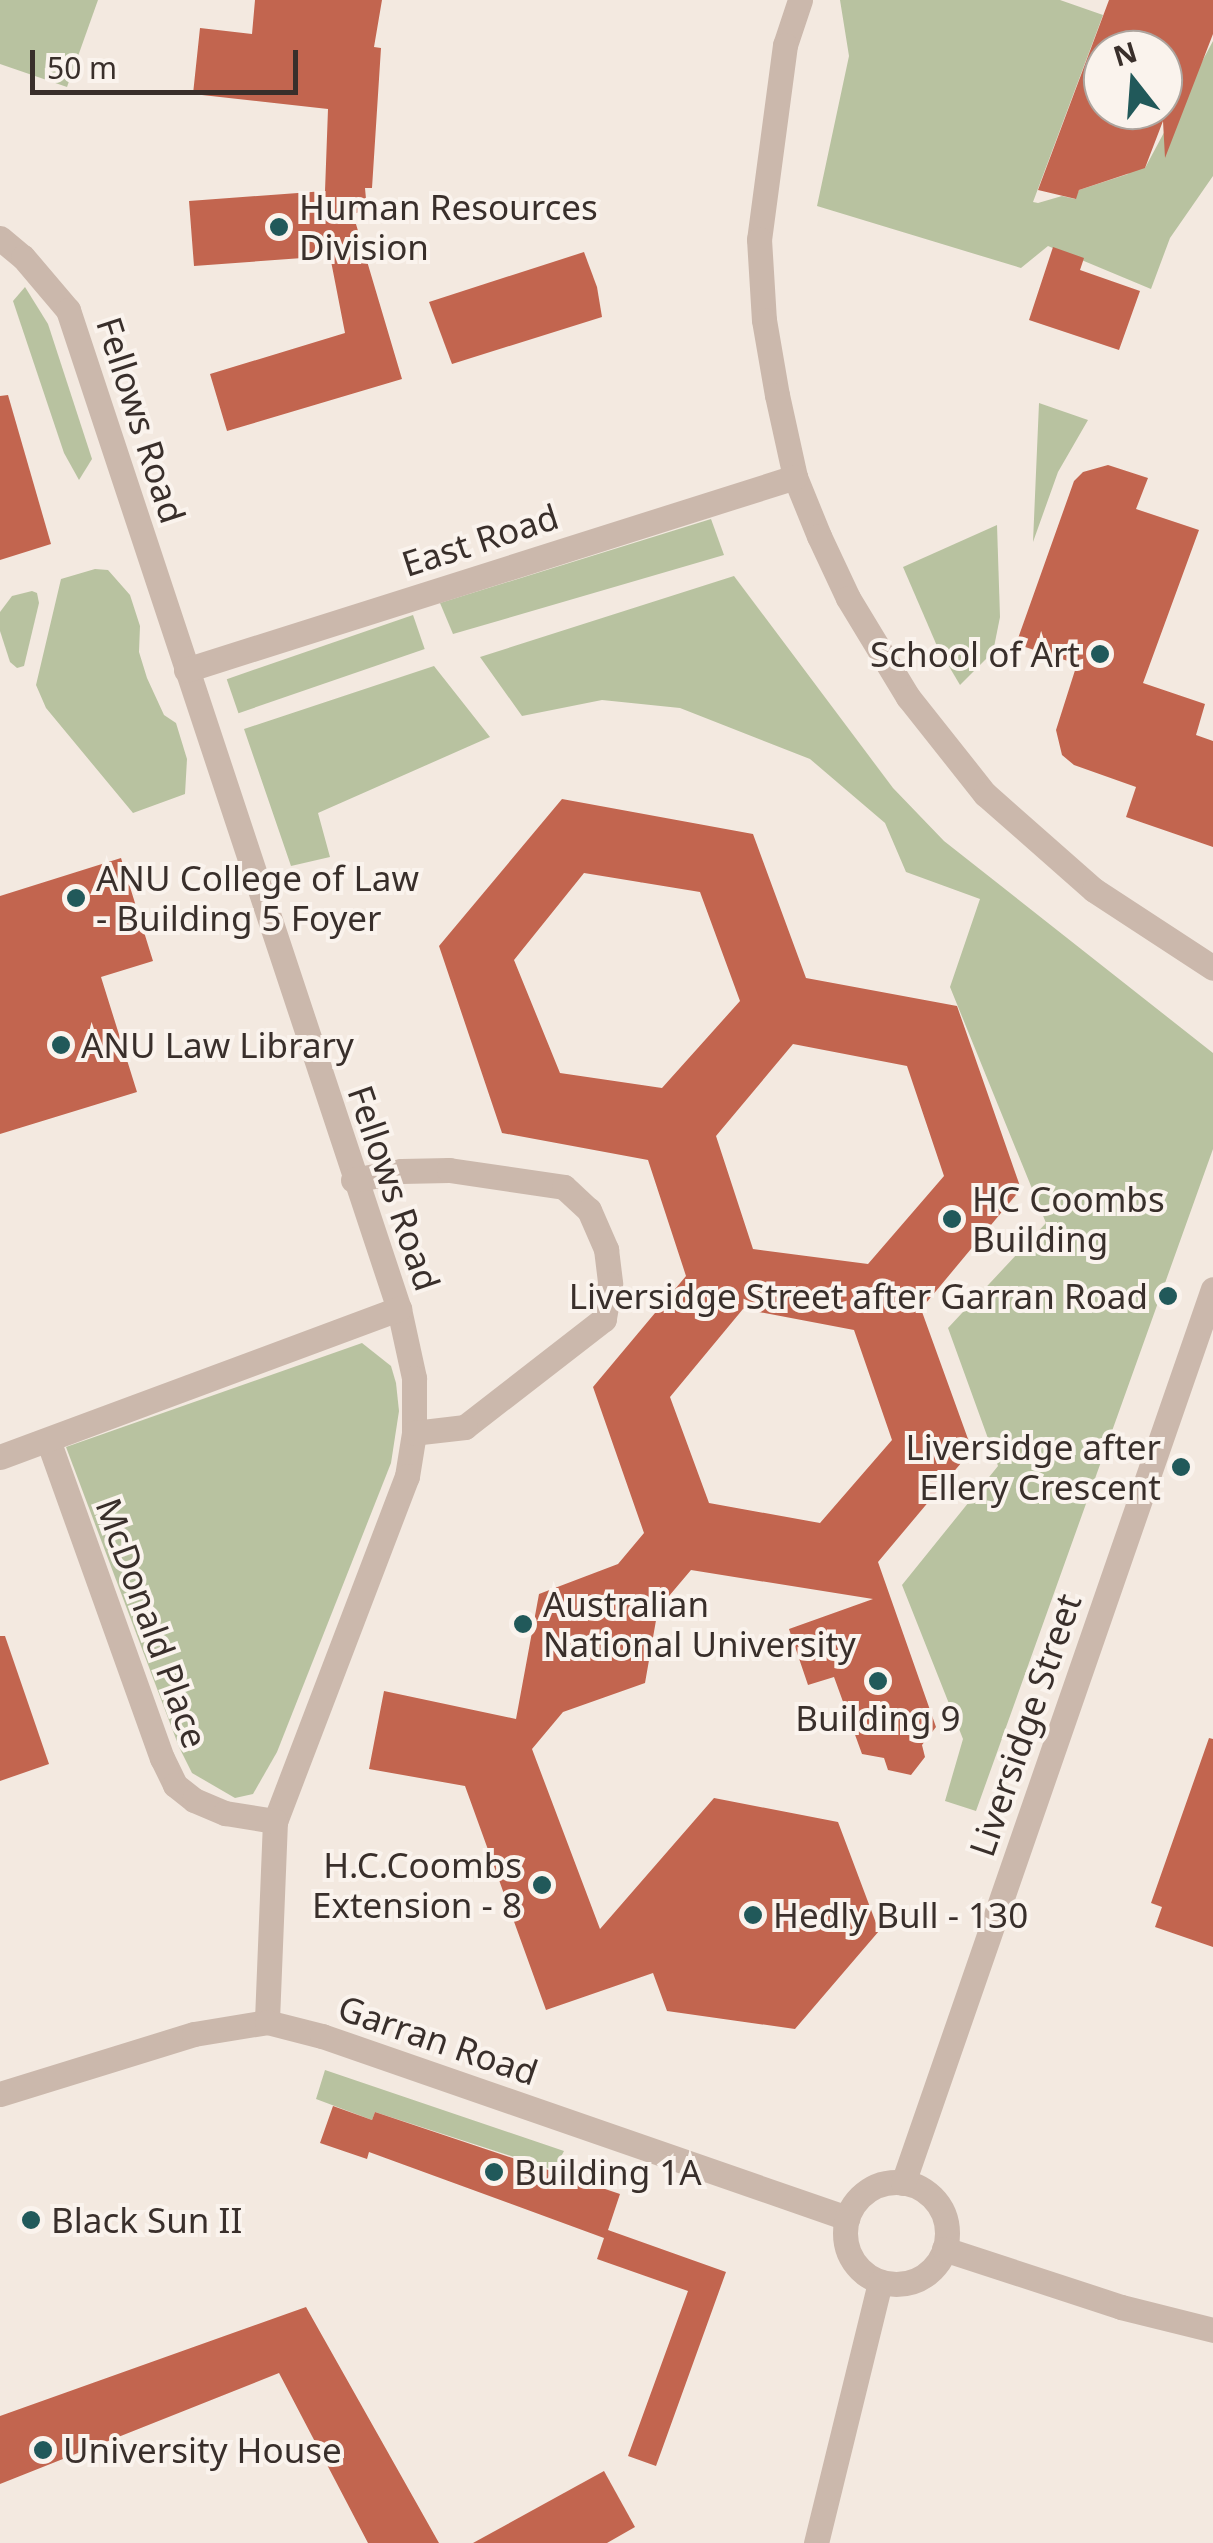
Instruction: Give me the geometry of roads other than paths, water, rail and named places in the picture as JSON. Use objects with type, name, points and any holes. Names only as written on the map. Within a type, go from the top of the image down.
[{"type":"street","points":[[800,0],[785,45],[760,239],[764,320],[795,477],[848,598],[908,697],[985,794],[1094,890],[1213,968]]},
{"type":"street","name":"Fellows Road","points":[[0,238],[23,257],[68,310],[353,1180],[399,1308],[414,1378],[414,1433],[407,1476],[275,1821],[267,2022]]},
{"type":"street","name":"East Road","points":[[186,670],[795,477]]},
{"type":"street","points":[[353,1180],[401,1171],[448,1170],[564,1187],[589,1210],[606,1248],[610,1284],[604,1320],[465,1427],[414,1433]]},
{"type":"street","name":"Liversidge Street","points":[[904,2183],[1213,1289]]},
{"type":"street","points":[[0,1457],[399,1308]]},
{"type":"street","name":"McDonald Place","points":[[48,1440],[162,1758],[176,1784],[194,1800],[225,1814],[275,1821]]},
{"type":"street","name":"Garran Road","points":[[0,2094],[194,2034],[267,2022],[322,2036],[848,2218]]},
{"type":"street","points":[[904,2183],[937,2203],[945,2220],[944,2249],[922,2277],[898,2284],[880,2282],[852,2260],[845,2235],[848,2218],[869,2190],[904,2183]]},
{"type":"street","points":[[944,2249],[1121,2306],[1213,2330]]},
{"type":"street","points":[[816,2543],[880,2282]]},
{"type":"place","name":"Human Resources Division","points":[[279,227]]},
{"type":"place","name":"School of Art","points":[[1100,654]]},
{"type":"place","name":"ANU College of Law - Building 5 Foyer","points":[[76,898]]},
{"type":"place","name":"ANU Law Library","points":[[61,1045]]},
{"type":"place","name":"HC Coombs Building","points":[[952,1219]]},
{"type":"place","name":"Liversidge Street after Garran Road","points":[[1168,1296]]},
{"type":"place","name":"Liversidge after Ellery Crescent","points":[[1181,1467]]},
{"type":"place","name":"Australian National University","points":[[523,1624]]},
{"type":"place","name":"Building 9","points":[[878,1681]]},
{"type":"place","name":"H.C.Coombs Extension - 8","points":[[542,1885]]},
{"type":"place","name":"Hedly Bull - 130","points":[[753,1915]]},
{"type":"place","name":"Building 1A","points":[[494,2172]]},
{"type":"place","name":"Black Sun II","points":[[31,2220]]},
{"type":"place","name":"University House","points":[[43,2450]]}]
